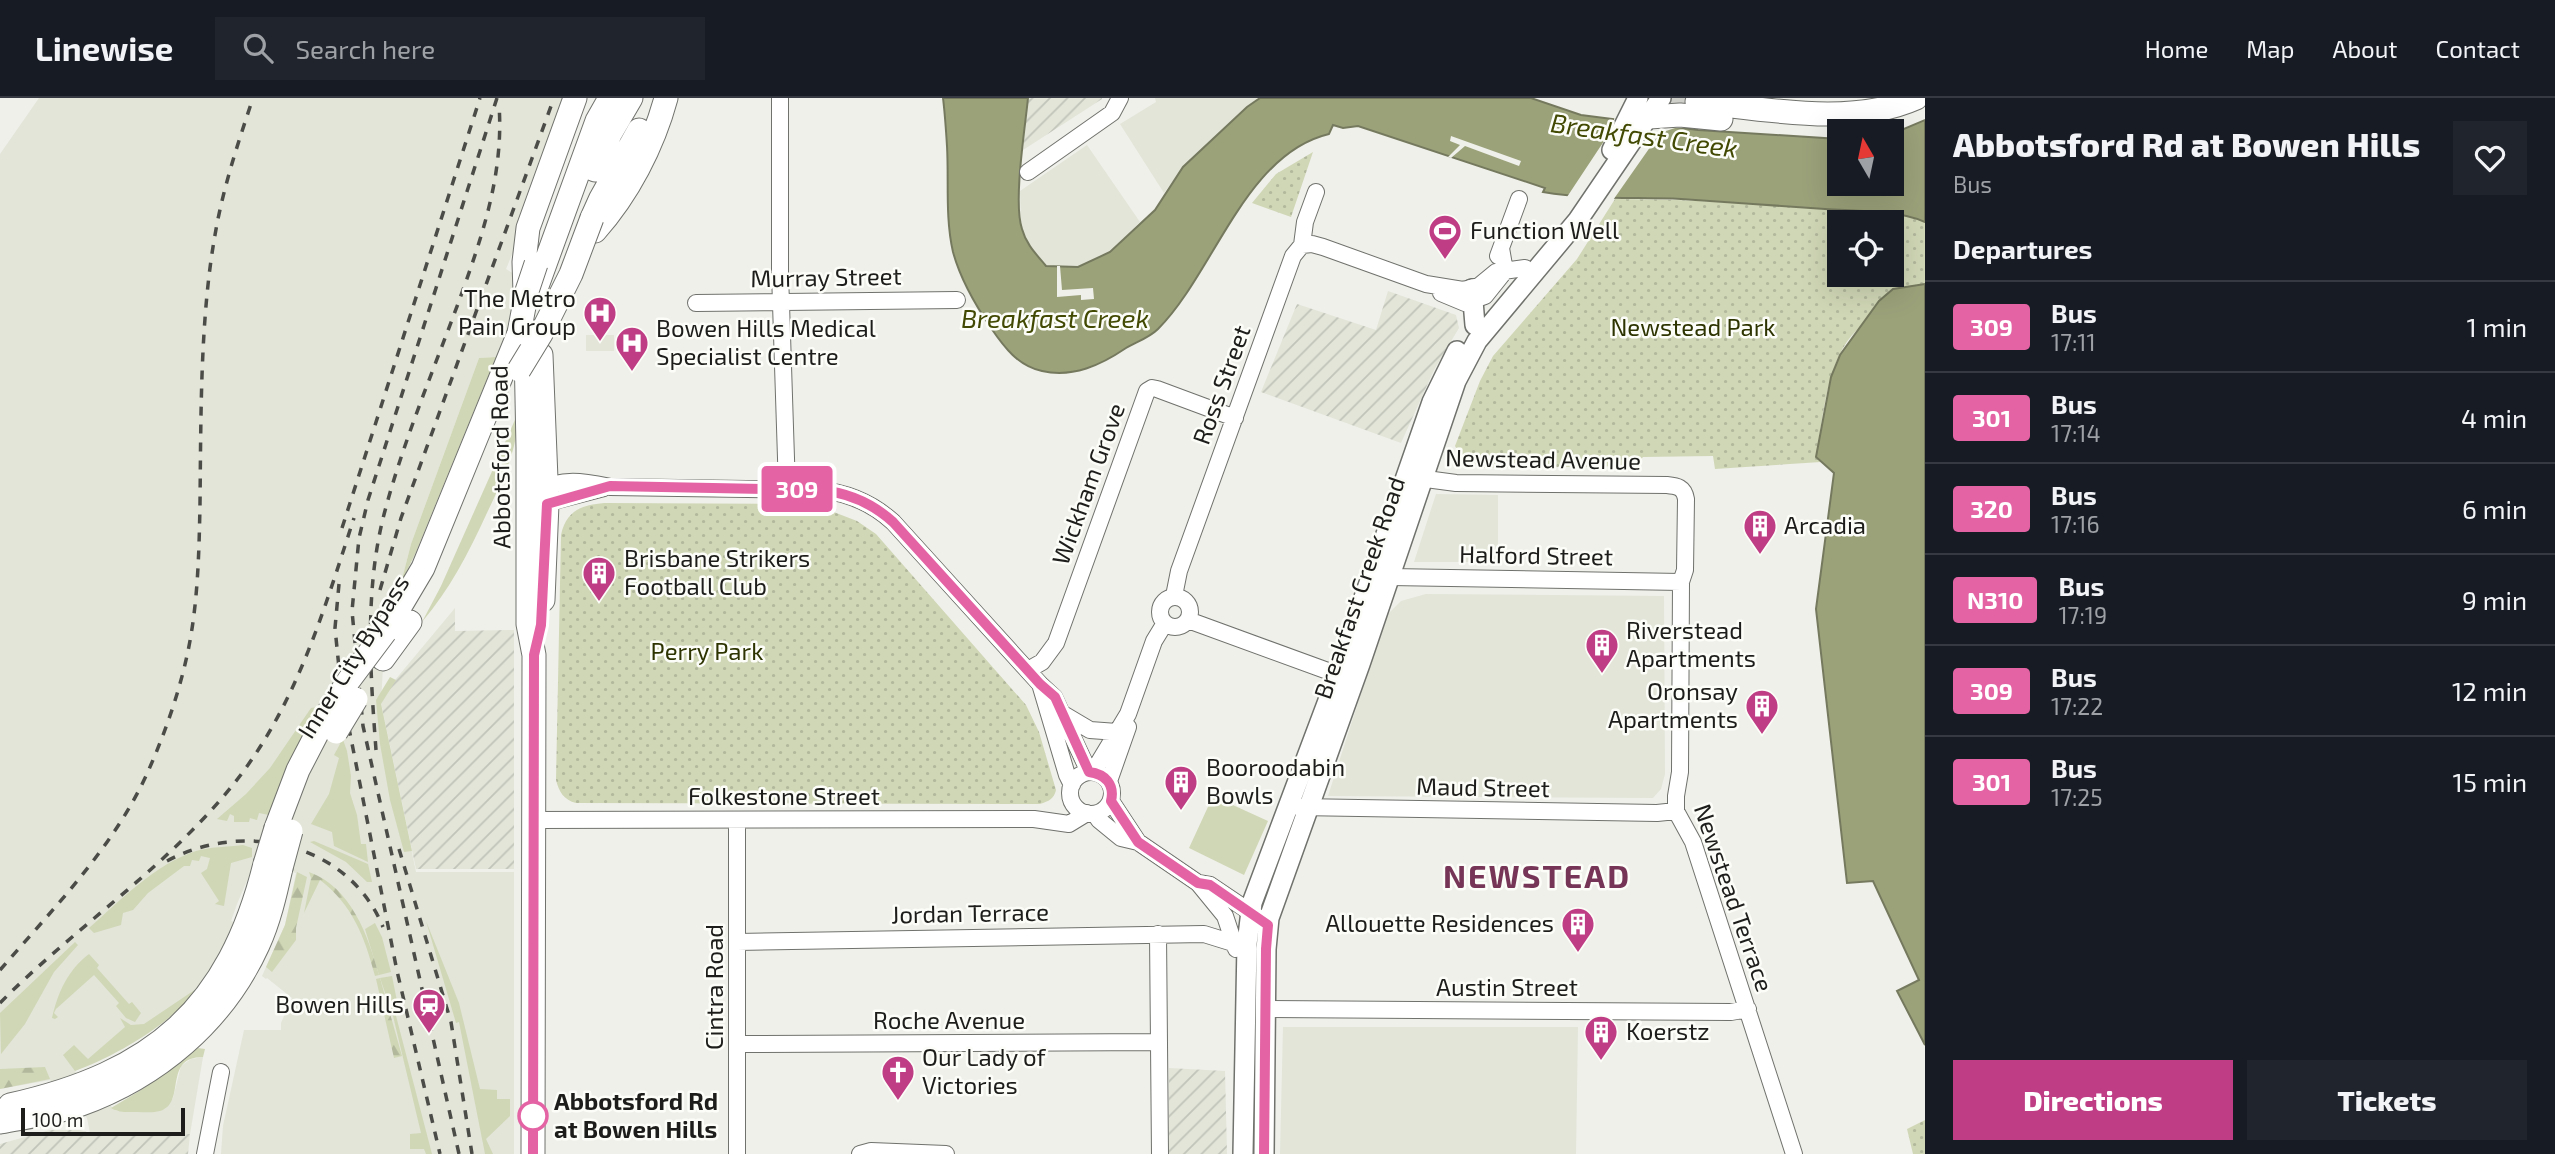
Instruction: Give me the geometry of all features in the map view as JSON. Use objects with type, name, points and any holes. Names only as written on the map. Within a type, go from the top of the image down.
[{"type":"highway","name":"Abbotsford Road","points":[[533,1154],[534,655],[541,625],[538,500],[525,244],[533,211],[575,98]]},
{"type":"highway","points":[[536,275],[556,187],[590,98]]},
{"type":"highway","points":[[536,275],[597,121],[610,98]]},
{"type":"highway","name":"Inner City Bypass","points":[[330,725],[383,659],[426,595],[518,374],[603,151],[631,98]]},
{"type":"highway","points":[[518,374],[570,277],[605,190],[634,141],[653,98]]},
{"type":"highway","points":[[593,225],[630,181],[648,147],[666,98]]},
{"type":"highway","points":[[1697,102],[1863,114],[1916,98]]},
{"type":"highway","points":[[1645,106],[1680,115],[1825,127],[1851,124],[1863,114]]},
{"type":"highway","name":"Inner City Bypass","points":[[0,1122],[74,1106],[122,1087],[158,1065],[191,1038],[219,1008],[247,968],[267,922],[273,866],[283,829],[314,772],[349,680],[385,632],[423,568],[517,338],[527,291],[536,275]]},
{"type":"highway","name":"Abbotsford Road","points":[[538,500],[541,355]]},
{"type":"highway","name":"Inner City Bypass","points":[[7,1103],[68,1090],[106,1076],[144,1054],[176,1028],[204,998],[234,954],[273,866]]},
{"type":"highway","points":[[0,1136],[61,1119],[74,1106]]},
{"type":"main road","name":"Breakfast Creek Road","points":[[1243,1154],[1246,964],[1250,911],[1298,807],[1415,478],[1471,350],[1545,261],[1645,106]]},
{"type":"main road","name":"Breakfast Creek Road","points":[[1346,677],[1390,577],[1439,385],[1475,325],[1576,212]]},
{"type":"main road","points":[[1473,295],[1475,325]]},
{"type":"main road","name":"Breakfast Creek Road","points":[[1264,1154],[1268,925],[1298,807]]},
{"type":"street","points":[[779,98],[781,302],[788,489]]},
{"type":"street","points":[[1028,172],[1112,113],[1120,98]]},
{"type":"street","name":"Ross Street","points":[[1174,596],[1180,571],[1293,256],[1302,245],[1305,222],[1316,192]]},
{"type":"street","points":[[1302,245],[1323,247],[1426,284],[1465,303],[1473,295],[1485,296],[1499,272],[1502,248],[1519,200]]},
{"type":"street","points":[[1499,272],[1525,268]]},
{"type":"street","name":"Murray Street","points":[[696,303],[957,300]]},
{"type":"street","name":"Wickham Grove","points":[[1028,670],[1042,662],[1056,643],[1147,391],[1154,388],[1235,418]]},
{"type":"street","name":"Newstead Avenue","points":[[1415,478],[1456,483],[1679,487]]},
{"type":"street","points":[[538,500],[571,481],[610,486],[821,490],[863,501],[883,513],[1055,697],[1091,772]]},
{"type":"street","name":"Newstead Terrace","points":[[1679,487],[1684,491],[1686,499],[1685,570],[1681,582],[1680,772],[1676,811],[1693,842],[1794,1154]]},
{"type":"street","name":"Halford Street","points":[[1390,577],[1681,582]]},
{"type":"street","points":[[1174,596],[1183,599],[1189,606],[1188,620],[1175,627],[1161,619],[1160,609],[1164,600],[1174,596]]},
{"type":"street","points":[[1188,620],[1346,677]]},
{"type":"street","points":[[1091,772],[1128,714],[1154,641],[1165,623]]},
{"type":"street","points":[[1040,684],[1077,808],[1091,814],[1121,838],[1138,842],[1198,883],[1225,916],[1233,943],[1246,964]]},
{"type":"street","points":[[1063,714],[1090,730],[1117,732]]},
{"type":"street","points":[[1091,814],[1102,811],[1111,801],[1109,781],[1128,729],[1128,714]]},
{"type":"street","points":[[1072,792],[1079,776],[1091,772],[1109,781]]},
{"type":"street","name":"Folkestone Street","points":[[1034,820],[1059,811],[1072,792]]},
{"type":"street","points":[[1111,801],[1138,842]]},
{"type":"street","name":"Maud Street","points":[[1298,807],[1657,813],[1676,811]]},
{"type":"street","name":"Folkestone Street","points":[[533,820],[1034,820],[1069,824],[1091,814]]},
{"type":"street","name":"Cintra Road","points":[[737,820],[737,1154]]},
{"type":"street","points":[[1198,883],[1210,885],[1268,925]]},
{"type":"street","points":[[1158,934],[1160,1154]]},
{"type":"street","name":"Jordan Terrace","points":[[737,942],[1204,934],[1233,943]]},
{"type":"street","name":"Austin Street","points":[[1265,1009],[1718,1012],[1748,1009]]},
{"type":"street","name":"Roche Avenue","points":[[738,1044],[1159,1042]]},
{"type":"street","points":[[205,1154],[222,1072]]},
{"type":"street","points":[[860,1154],[871,1151],[946,1154]]},
{"type":"shaded area","points":[[39,98],[563,98],[526,197],[515,247],[506,269],[514,274],[514,299],[507,329],[496,357],[479,358],[411,544],[401,583],[386,611],[381,703],[416,872],[514,872],[514,1154],[221,1154],[223,1126],[244,1030],[281,1030],[281,1023],[292,998],[262,976],[285,925],[296,873],[255,862],[231,921],[236,923],[228,941],[195,993],[134,1042],[75,1071],[116,1111],[159,1111],[166,1108],[173,1098],[181,1066],[191,1059],[203,1057],[190,1134],[90,1133],[87,1118],[50,1080],[0,1089],[0,154]]},
{"type":"shaded area","points":[[1028,98],[1102,98],[1102,99],[1023,150]]},
{"type":"shaded area","points":[[1155,98],[1260,98],[1183,167],[1164,193],[1120,124],[1156,102]]},
{"type":"shaded area","points":[[1087,145],[1140,222],[1110,252],[1078,267],[1045,266],[1029,247],[1021,227],[1020,191]]},
{"type":"shaded area","points":[[1388,291],[1456,315],[1459,328],[1434,370],[1401,443],[1261,392],[1297,304],[1376,330]]},
{"type":"shaded area","name":"The Metro Pain Group","points":[[586,335],[614,335],[614,351],[586,351]]},
{"type":"shaded area","points":[[1436,494],[1498,495],[1498,562],[1414,562]]},
{"type":"shaded area","points":[[1426,594],[1664,596],[1665,774],[1661,789],[1653,798],[1328,796],[1386,616],[1401,601]]},
{"type":"shaded area","points":[[455,608],[455,631],[514,630],[514,869],[416,869],[381,703],[390,686]]},
{"type":"shaded area","points":[[1283,1027],[1578,1027],[1576,1154],[1280,1154]]},
{"type":"shaded area","points":[[1169,1068],[1225,1071],[1227,1154],[1169,1154]]},
{"type":"shaded area","points":[[50,1130],[190,1134],[188,1154],[0,1154],[0,1144]]},
{"type":"green space","points":[[1313,152],[1291,217],[1252,203],[1276,174]]},
{"type":"green space","name":"Newstead Park","points":[[1615,199],[1723,202],[1847,210],[1827,210],[1827,287],[1904,287],[1904,215],[1925,222],[1925,284],[1864,324],[1847,342],[1839,356],[1828,389],[1821,425],[1816,457],[1821,462],[1715,469],[1713,456],[1643,457],[1635,466],[1485,468],[1462,459],[1455,446],[1480,381],[1493,356],[1577,259]]},
{"type":"green space","points":[[496,357],[401,583],[411,544],[479,358]]},
{"type":"green space","points":[[518,413],[512,453],[498,490],[458,571],[422,622],[441,586]]},
{"type":"green space","name":"Perry Park","points":[[813,504],[857,521],[876,534],[1026,705],[1039,732],[1056,790],[1054,796],[1040,804],[576,803],[568,800],[560,792],[556,780],[561,535],[567,520],[576,511],[588,505]]},
{"type":"green space","points":[[390,677],[396,680],[381,704],[412,851],[404,852],[390,800],[380,744],[376,700]]},
{"type":"green space","points":[[317,707],[335,717],[347,751],[351,776],[350,793],[357,815],[361,844],[366,844],[368,862],[334,846],[332,832],[311,824],[329,794],[339,758],[334,755],[340,744],[332,722],[269,815],[259,813],[257,820],[250,818],[249,822],[234,822],[234,816],[230,814],[227,821],[217,819],[270,768],[311,708]]},
{"type":"green space","points":[[1213,796],[1268,821],[1244,875],[1189,848]]},
{"type":"green space","points":[[314,841],[368,864],[372,882],[367,882],[346,862],[310,842]]},
{"type":"green space","points":[[243,845],[252,848],[252,857],[231,863],[224,906],[215,904],[219,901],[201,873],[207,869],[210,858],[201,856],[199,861],[192,860],[190,866],[184,866],[148,893],[133,910],[123,913],[121,925],[94,933],[89,928],[139,884],[166,865],[201,850]]},
{"type":"green space","points":[[297,872],[307,877],[296,940],[272,972],[266,967],[285,925]]},
{"type":"green space","points":[[309,872],[336,889],[356,914],[379,975],[375,976],[367,948],[349,911],[320,880],[304,913],[311,878]]},
{"type":"green space","points":[[426,921],[459,1003],[480,1089],[497,1090],[497,1099],[510,1099],[510,1116],[486,1139],[493,1154],[485,1154],[459,1022],[456,1023]]},
{"type":"green space","points":[[375,923],[382,937],[391,972],[379,975],[365,929]]},
{"type":"green space","points":[[75,942],[78,945],[54,972],[25,1024],[1,1054],[0,1013]]},
{"type":"green space","points":[[89,954],[99,965],[97,968],[129,1004],[132,1002],[141,1013],[135,1022],[126,1018],[116,1006],[119,1003],[94,975],[56,1009],[54,1013],[58,1017],[52,1018],[65,982],[75,967]]},
{"type":"green space","points":[[392,976],[399,1011],[395,1012],[432,1154],[426,1154],[424,1149],[410,1149],[410,1134],[421,1133],[393,1016],[380,978]]},
{"type":"green space","points":[[380,978],[402,1056],[394,1058],[376,979]]},
{"type":"green space","points":[[199,987],[159,1025],[108,1057],[75,1071],[63,1055],[74,1045],[88,1059],[125,1027],[120,1018],[131,1025],[144,1024]]},
{"type":"green space","points":[[198,1048],[205,1049],[203,1057],[190,1059],[183,1064],[168,1106],[151,1112],[124,1112],[111,1108],[141,1090]]},
{"type":"green space","points":[[45,1067],[50,1079],[0,1089],[0,1069]]},
{"type":"green space","points":[[1925,1120],[1925,1154],[1913,1154],[1907,1129]]},
{"type":"water","name":"Breakfast Creek","points":[[943,98],[1028,98],[1019,184],[1020,217],[1026,239],[1046,266],[1078,267],[1110,252],[1155,210],[1183,167],[1260,98],[1531,98],[1581,115],[1698,130],[1827,138],[1827,196],[1904,196],[1904,129],[1925,120],[1925,222],[1904,216],[1904,210],[1842,210],[1543,192],[1545,188],[1358,126],[1343,128],[1333,125],[1329,134],[1300,146],[1275,165],[1253,190],[1197,278],[1158,329],[1097,365],[1065,373],[1053,373],[1026,365],[1007,349],[969,292],[953,252],[949,226]]},
{"type":"water","points":[[1925,284],[1925,1045],[1897,991],[1919,980],[1873,881],[1847,883],[1816,609],[1834,473],[1816,457],[1831,377],[1840,355],[1879,301],[1893,289]]},
{"type":"pier","points":[[1615,115],[1691,128],[1675,128],[1660,133],[1611,203],[1565,200],[1612,129]]},
{"type":"pier","points":[[1451,136],[1521,161],[1519,166],[1465,146],[1451,158],[1448,157],[1460,145],[1450,141]]},
{"type":"pier","points":[[1057,266],[1060,266],[1062,290],[1093,288],[1094,299],[1081,300],[1081,295],[1057,297]]},
{"type":"tunnel","points":[[1662,98],[1697,102]]},
{"type":"railway","points":[[0,970],[80,878],[116,829],[146,776],[180,683],[194,615],[197,578],[202,369],[210,267],[222,200],[253,98]]},
{"type":"railway","points":[[342,528],[480,98]]},
{"type":"railway","points":[[459,1154],[363,726],[352,611],[359,538],[368,500],[497,98]]},
{"type":"railway","points":[[380,590],[401,518],[554,98]]},
{"type":"railway","points":[[376,750],[370,628],[379,537],[402,455],[476,253],[490,205],[498,156],[499,105]]},
{"type":"railway","points":[[0,1003],[178,844],[232,786],[254,756],[291,692],[319,624],[354,518]]},
{"type":"railway","points":[[339,584],[335,628],[341,688],[397,971],[440,1154]]},
{"type":"railway","points":[[167,861],[197,849],[228,842],[260,841],[290,847],[319,858],[345,875],[367,898],[383,927]]},
{"type":"railway","points":[[399,849],[451,1022],[472,1154]]},
{"type":"bus line","name":"309","points":[[533,1154],[534,655],[541,625],[547,504],[610,486],[821,490],[863,501],[893,522],[1040,684],[1055,697],[1089,772],[1099,774],[1109,781],[1112,787],[1111,801],[1138,842],[1198,883],[1210,885],[1268,925],[1264,1154]]},
{"type":"place","name":"Function Well","points":[[1445,261]]},
{"type":"place","name":"The Metro Pain Group","points":[[600,343]]},
{"type":"place","name":"Bowen Hills Medical Specialist Centre","points":[[632,373]]},
{"type":"place","name":"Arcadia","points":[[1760,556]]},
{"type":"place","name":"Brisbane Strikers Football Club","points":[[599,603]]},
{"type":"place","name":"Riverstead Apartments","points":[[1602,675]]},
{"type":"place","name":"Oronsay Apartments","points":[[1762,736]]},
{"type":"place","name":"Booroodabin Bowls","points":[[1181,812]]},
{"type":"place","name":"Allouette Residences","points":[[1578,954]]},
{"type":"place","name":"Bowen Hills","points":[[429,1035]]},
{"type":"place","name":"Koerstz","points":[[1601,1062]]},
{"type":"place","name":"Our Lady of Victories","points":[[898,1102]]},
{"type":"place","name":"Abbotsford Rd at Bowen Hills","points":[[533,1116]]},
{"type":"district","name":"NEWSTEAD","points":[[1537,877]]}]
